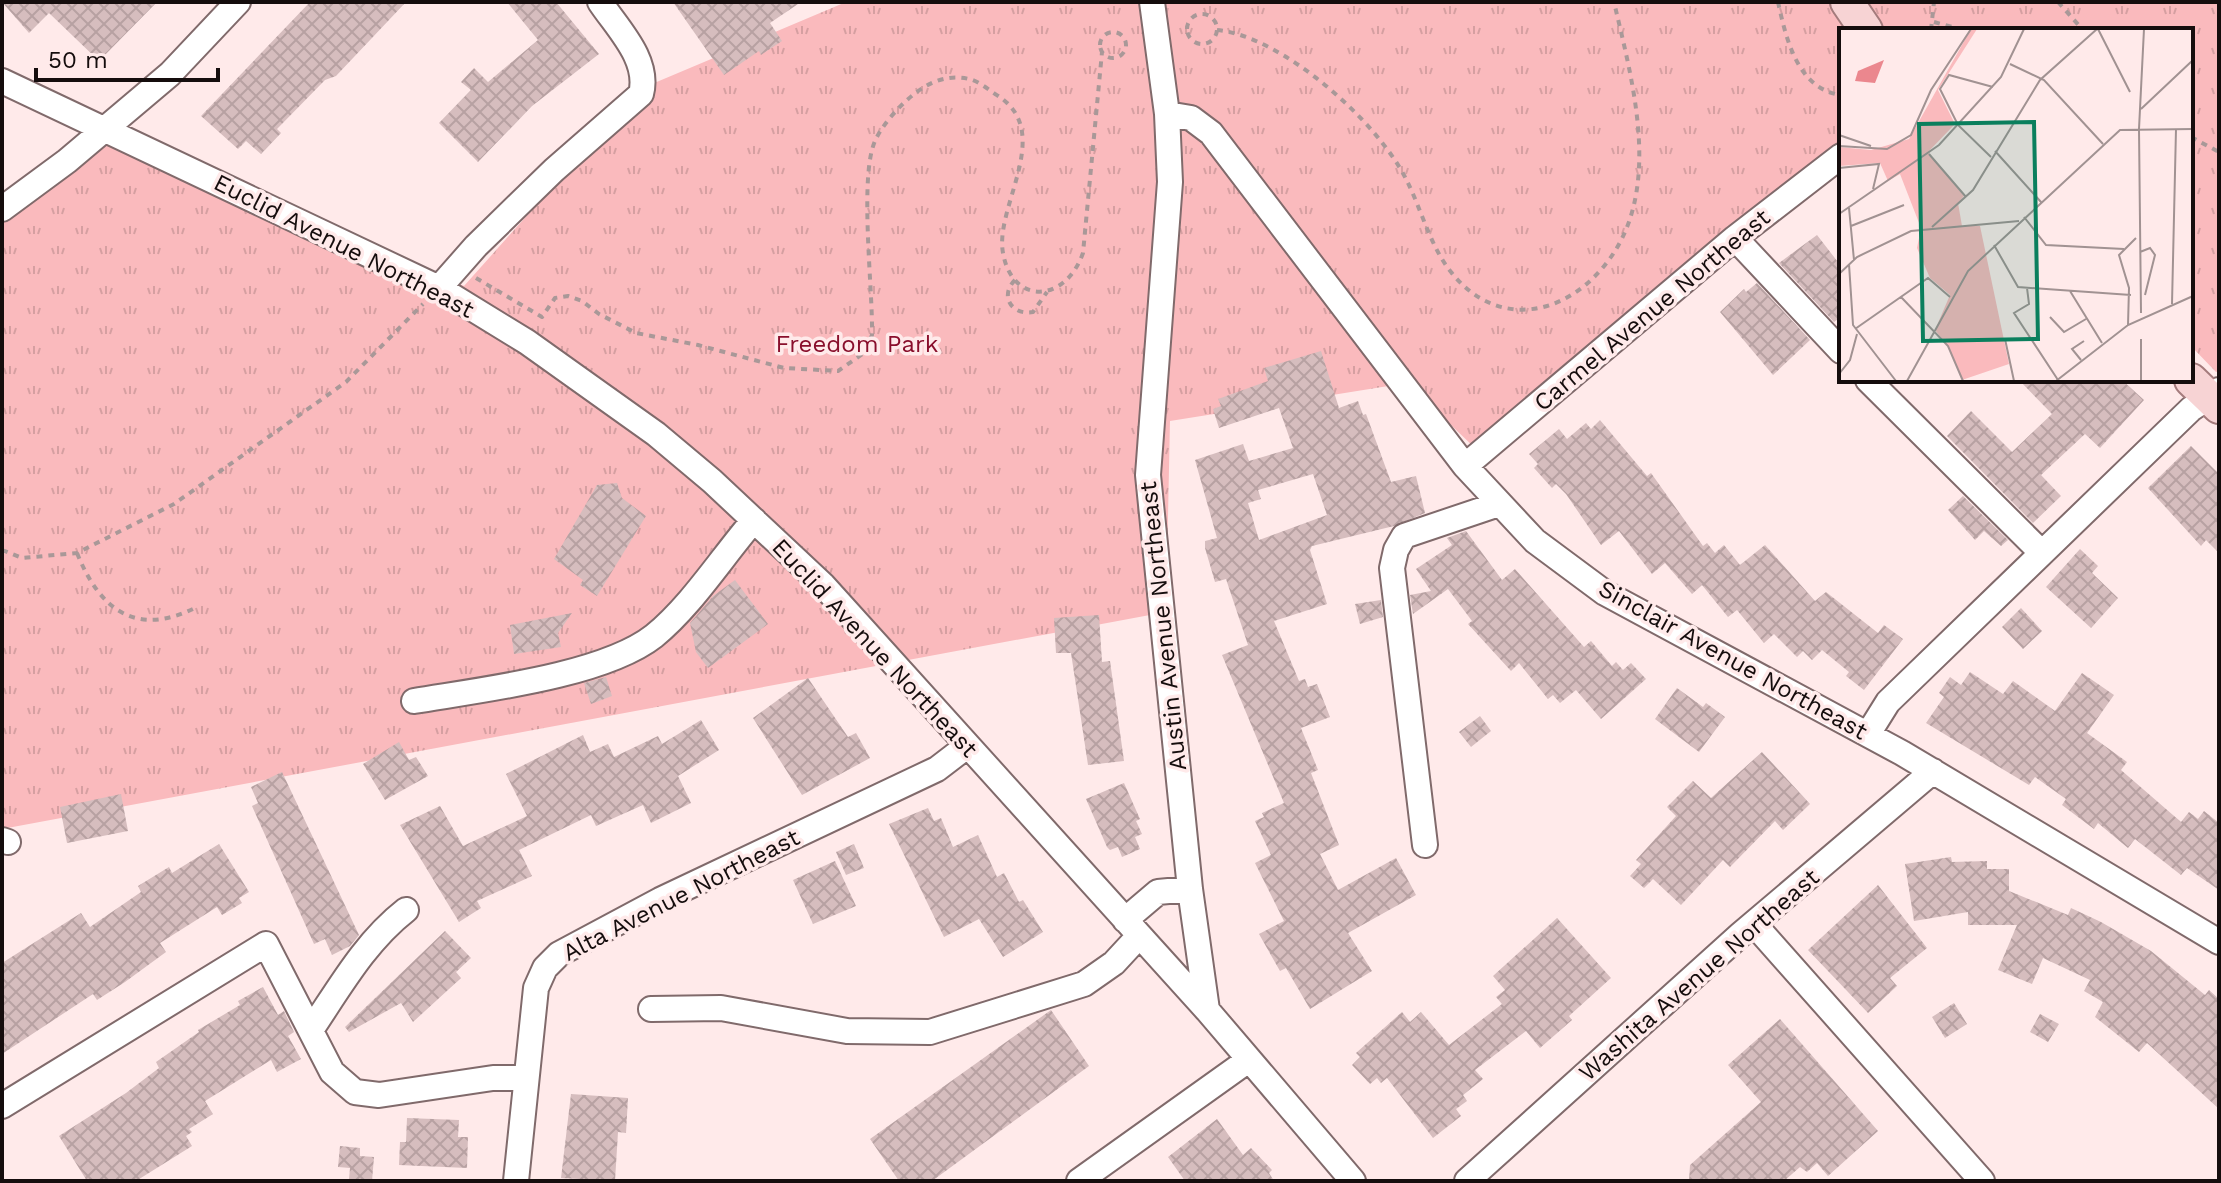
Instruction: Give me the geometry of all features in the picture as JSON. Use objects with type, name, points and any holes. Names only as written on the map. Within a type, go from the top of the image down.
[{"type":"main road","points":[[1847,2],[1865,28]]},
{"type":"street","points":[[2,209],[170,74],[238,2]]},
{"type":"street","points":[[439,288],[476,246],[554,170],[641,94],[645,81],[640,61],[600,2]]},
{"type":"street","name":"Austin Avenue Northeast","points":[[1152,2],[1167,114],[1170,182],[1148,475],[1190,889],[1207,1010]]},
{"type":"street","name":"Euclid Avenue Northeast","points":[[2,81],[439,288],[588,383],[678,452],[823,585],[1207,1010],[1247,1061],[1353,1181]]},
{"type":"street","name":"Sinclair Avenue Northeast","points":[[1167,114],[1191,118],[1211,133],[1465,466],[1535,541],[1605,593],[1868,734],[2219,942]]},
{"type":"street","name":"Carmel Avenue Northeast","points":[[1465,466],[1735,238],[1839,158]]},
{"type":"street","points":[[1735,238],[1839,349]]},
{"type":"street","points":[[1870,382],[2042,553]]},
{"type":"street","points":[[1868,734],[1888,702],[2209,393]]},
{"type":"street","points":[[1425,845],[1392,568],[1396,550],[1404,536],[1499,504]]},
{"type":"street","points":[[414,701],[543,678],[632,650],[655,635],[754,520]]},
{"type":"street","name":"Alta Avenue Northeast","points":[[516,1181],[536,988],[545,968],[559,954],[660,900],[937,769],[967,746]]},
{"type":"street","name":"Washita Avenue Northeast","points":[[1467,1181],[1754,924],[1933,771]]},
{"type":"street","points":[[651,1009],[721,1008],[847,1031],[930,1032],[1084,984],[1114,963],[1132,928],[1158,892],[1190,889]]},
{"type":"street","points":[[311,1030],[363,952],[386,926],[406,910]]},
{"type":"street","points":[[1754,924],[1982,1181]]},
{"type":"street","points":[[2,1106],[266,944],[332,1072],[355,1092],[379,1095],[493,1078],[526,1078]]},
{"type":"street","points":[[1079,1181],[1247,1061]]},
{"type":"path","points":[[1217,30],[1236,31],[1265,42],[1335,94],[1379,141],[1405,175],[1450,271],[1475,294],[1501,307],[1532,310],[1557,305],[1591,282],[1614,254],[1629,216],[1639,165],[1640,117],[1614,2]]},
{"type":"path","points":[[1778,2],[1797,64],[1816,84],[1839,94]]},
{"type":"path","points":[[1932,28],[1934,2]]},
{"type":"path","points":[[2058,2],[2081,28]]},
{"type":"path","points":[[1201,14],[1209,16],[1217,30],[1211,41],[1199,44],[1189,38],[1186,28],[1193,16],[1201,14]]},
{"type":"path","points":[[1934,22],[1956,28]]},
{"type":"path","points":[[2,550],[22,558],[77,553],[174,504],[346,382],[439,288],[476,278],[542,317],[555,298],[568,296],[636,333],[708,347],[784,368],[838,371],[854,363],[864,353],[872,335],[867,192],[874,142],[903,102],[932,80],[970,79],[1003,98],[1017,117],[1022,144],[1020,173],[1005,226],[1002,252],[1015,280],[1031,290],[1047,292],[1064,286],[1076,273],[1083,253],[1101,40],[1107,33],[1115,32],[1124,37],[1126,46],[1122,56],[1112,59],[1102,52]]},
{"type":"path","points":[[2193,138],[2219,152]]},
{"type":"path","points":[[1015,280],[1007,294],[1009,304],[1016,311],[1033,312],[1047,292]]},
{"type":"path","points":[[77,553],[86,576],[105,602],[129,618],[157,620],[180,616],[197,607]]},
{"type":"green space","name":"Freedom Park","points":[[846,2],[2214,2],[2219,4],[2219,371],[2216,372],[2193,348],[2193,28],[1839,28],[1839,156],[1476,449],[1407,383],[1170,421],[1166,612],[2,829],[2,204],[103,125],[464,286],[640,89]]},
{"type":"building","points":[[2,2],[157,2],[99,61],[49,13],[29,33]]},
{"type":"building","points":[[310,2],[406,2],[336,76],[325,80],[277,129],[281,133],[261,154],[246,141],[238,149],[201,116]]},
{"type":"building","points":[[507,2],[556,2],[599,54],[532,106],[478,162],[439,123],[471,90],[461,82],[474,68],[488,82],[538,40]]},
{"type":"building","points":[[673,2],[801,2],[770,23],[782,41],[761,55],[759,51],[724,75]]},
{"type":"building","points":[[1817,235],[1839,263],[1839,318],[1834,322],[1779,263]]},
{"type":"building","points":[[1757,283],[1810,340],[1773,375],[1720,312],[1744,289],[1746,292]]},
{"type":"building","points":[[1321,351],[1339,408],[1358,401],[1363,415],[1366,414],[1391,482],[1416,476],[1425,513],[1394,526],[1312,546],[1310,550],[1327,604],[1274,621],[1299,681],[1305,679],[1308,687],[1317,684],[1330,717],[1301,728],[1318,770],[1311,773],[1339,845],[1320,854],[1338,890],[1396,858],[1416,895],[1348,933],[1372,971],[1310,1009],[1286,968],[1280,971],[1259,934],[1284,921],[1255,863],[1271,855],[1255,821],[1264,817],[1262,813],[1284,803],[1222,655],[1248,645],[1226,579],[1215,582],[1205,548],[1205,541],[1217,538],[1195,460],[1243,444],[1249,461],[1293,448],[1279,408],[1219,428],[1213,409],[1221,406],[1218,399],[1268,381],[1264,368]],"holes":[[[1313,474],[1327,515],[1259,540],[1248,503],[1261,499],[1258,490]]]},
{"type":"building","points":[[2021,382],[2124,382],[2144,400],[2100,448],[2085,434],[2041,475],[2061,496],[2033,523],[1947,436],[1971,411],[2012,452],[2052,414]]},
{"type":"building","points":[[1600,420],[1647,476],[1651,473],[1703,546],[1707,543],[1715,553],[1724,545],[1740,565],[1765,545],[1815,601],[1826,592],[1878,633],[1884,625],[1903,639],[1864,690],[1846,676],[1849,672],[1822,650],[1812,660],[1803,651],[1797,657],[1774,634],[1764,643],[1737,610],[1728,617],[1702,585],[1692,594],[1665,563],[1652,574],[1619,531],[1601,545],[1566,494],[1556,484],[1552,488],[1534,468],[1538,464],[1529,454],[1559,429],[1567,439],[1586,423],[1591,429]]},
{"type":"building","points":[[2191,446],[2219,474],[2219,553],[2206,540],[2201,546],[2148,488]]},
{"type":"building","points":[[617,483],[622,498],[646,516],[597,596],[580,585],[583,580],[554,559],[597,485]]},
{"type":"building","points":[[1963,496],[2008,540],[2001,546],[1984,531],[1975,540],[1948,510]]},
{"type":"building","points":[[1466,531],[1502,580],[1515,569],[1584,647],[1591,641],[1612,666],[1616,662],[1623,670],[1631,663],[1646,679],[1601,719],[1576,690],[1560,703],[1553,695],[1548,699],[1519,663],[1511,671],[1468,624],[1472,621],[1448,589],[1413,614],[1410,595],[1431,591],[1416,569],[1452,545],[1447,538]]},
{"type":"building","points":[[2080,549],[2098,566],[2092,573],[2118,598],[2091,628],[2046,587]]},
{"type":"building","points":[[735,580],[768,624],[708,668],[696,652],[690,623],[713,596]]},
{"type":"building","points":[[1381,600],[1383,617],[1360,624],[1355,604]]},
{"type":"building","points":[[2021,608],[2042,631],[2023,649],[2002,627]]},
{"type":"building","points":[[572,613],[558,633],[561,647],[514,654],[510,625]]},
{"type":"building","points":[[1099,615],[1102,662],[1110,661],[1124,761],[1088,765],[1071,653],[1056,653],[1054,618]]},
{"type":"building","points":[[1970,672],[2003,694],[2013,681],[2055,711],[2082,673],[2114,695],[2087,733],[2127,762],[2121,770],[2181,822],[2189,812],[2198,819],[2204,811],[2219,823],[2219,890],[2187,868],[2181,875],[2135,839],[2128,848],[2098,823],[2094,829],[2062,805],[2066,799],[2035,777],[2029,785],[1926,723],[1944,697],[1939,693],[1950,677],[1961,685]]},
{"type":"building","points":[[606,677],[612,696],[591,704],[584,683]]},
{"type":"building","points":[[808,678],[848,737],[856,733],[870,758],[802,795],[753,718]]},
{"type":"building","points":[[1677,688],[1703,707],[1706,703],[1725,717],[1699,752],[1655,719]]},
{"type":"building","points":[[1480,716],[1491,731],[1471,747],[1459,732]]},
{"type":"building","points":[[701,720],[719,750],[678,776],[691,803],[651,823],[643,805],[596,826],[591,815],[519,850],[532,876],[477,901],[481,908],[459,922],[400,825],[440,806],[463,846],[527,816],[506,774],[583,735],[590,752],[608,744],[614,757],[658,736],[662,744]]},
{"type":"building","points":[[399,742],[409,760],[416,757],[428,776],[385,800],[363,764]]},
{"type":"building","points":[[1762,752],[1810,804],[1783,830],[1775,821],[1730,867],[1723,860],[1681,905],[1653,879],[1644,888],[1630,876],[1641,864],[1636,860],[1676,816],[1667,807],[1693,781],[1711,798]]},
{"type":"building","points":[[282,772],[359,935],[350,946],[332,955],[325,939],[314,944],[252,806],[258,803],[251,787]]},
{"type":"building","points":[[1124,783],[1140,819],[1136,821],[1142,834],[1135,837],[1140,849],[1122,857],[1118,847],[1110,850],[1107,847],[1086,799]]},
{"type":"building","points":[[121,794],[128,831],[67,843],[60,807]]},
{"type":"building","points":[[928,808],[934,821],[941,818],[953,847],[978,835],[997,877],[1004,873],[1019,902],[1023,900],[1043,932],[1003,957],[979,919],[944,937],[889,824]]},
{"type":"building","points":[[219,844],[249,892],[239,898],[242,903],[222,915],[217,907],[160,943],[166,952],[125,982],[97,1000],[93,994],[2,1054],[2,963],[81,913],[90,927],[141,892],[138,886],[169,867],[172,873]]},
{"type":"building","points":[[854,844],[864,868],[846,875],[836,852]]},
{"type":"building","points":[[1951,857],[1952,862],[1987,861],[1987,869],[2009,869],[2009,891],[2068,915],[2071,908],[2101,922],[2151,951],[2205,995],[2209,990],[2219,999],[2219,1109],[2147,1043],[2139,1052],[2095,1017],[2103,1002],[2084,991],[2090,980],[2043,958],[2032,984],[1998,970],[2017,925],[1968,925],[1968,912],[1914,921],[1905,864]]},
{"type":"building","points":[[835,861],[856,906],[813,924],[793,880]]},
{"type":"building","points":[[1878,885],[1927,948],[1890,978],[1897,986],[1868,1013],[1808,950]]},
{"type":"building","points":[[1557,918],[1611,978],[1569,1016],[1572,1020],[1540,1048],[1526,1031],[1475,1070],[1483,1079],[1463,1095],[1467,1101],[1456,1109],[1461,1116],[1433,1138],[1387,1078],[1381,1083],[1377,1078],[1370,1084],[1352,1065],[1360,1057],[1356,1053],[1402,1012],[1410,1022],[1421,1012],[1449,1045],[1502,1004],[1496,997],[1505,990],[1493,976]]},
{"type":"building","points":[[445,931],[471,958],[456,972],[461,978],[413,1022],[401,1003],[349,1032],[345,1027]]},
{"type":"building","points":[[263,987],[278,1015],[284,1011],[294,1032],[288,1036],[301,1059],[277,1072],[271,1060],[205,1101],[213,1114],[189,1129],[192,1132],[186,1136],[192,1146],[136,1181],[87,1181],[59,1136],[126,1093],[159,1068],[156,1062],[198,1030],[240,1005],[238,1001]]},
{"type":"building","points":[[1954,1003],[1967,1024],[1945,1038],[1932,1017]]},
{"type":"building","points":[[1051,1010],[1089,1066],[932,1181],[899,1181],[870,1139]]},
{"type":"building","points":[[2040,1014],[2059,1024],[2048,1042],[2030,1032]]},
{"type":"building","points":[[1780,1019],[1878,1131],[1828,1176],[1817,1163],[1807,1172],[1800,1167],[1784,1181],[1689,1181],[1690,1165],[1761,1102],[1728,1065]]},
{"type":"building","points":[[571,1094],[628,1098],[626,1133],[618,1132],[615,1181],[561,1178]]},
{"type":"building","points":[[407,1118],[459,1120],[458,1137],[468,1137],[467,1168],[399,1165],[400,1142],[406,1142]]},
{"type":"building","points":[[1217,1119],[1243,1155],[1251,1148],[1272,1170],[1269,1173],[1274,1181],[1185,1181],[1168,1157]]},
{"type":"building","points":[[340,1146],[360,1148],[360,1156],[374,1157],[372,1181],[349,1179],[350,1168],[338,1167]]}]
